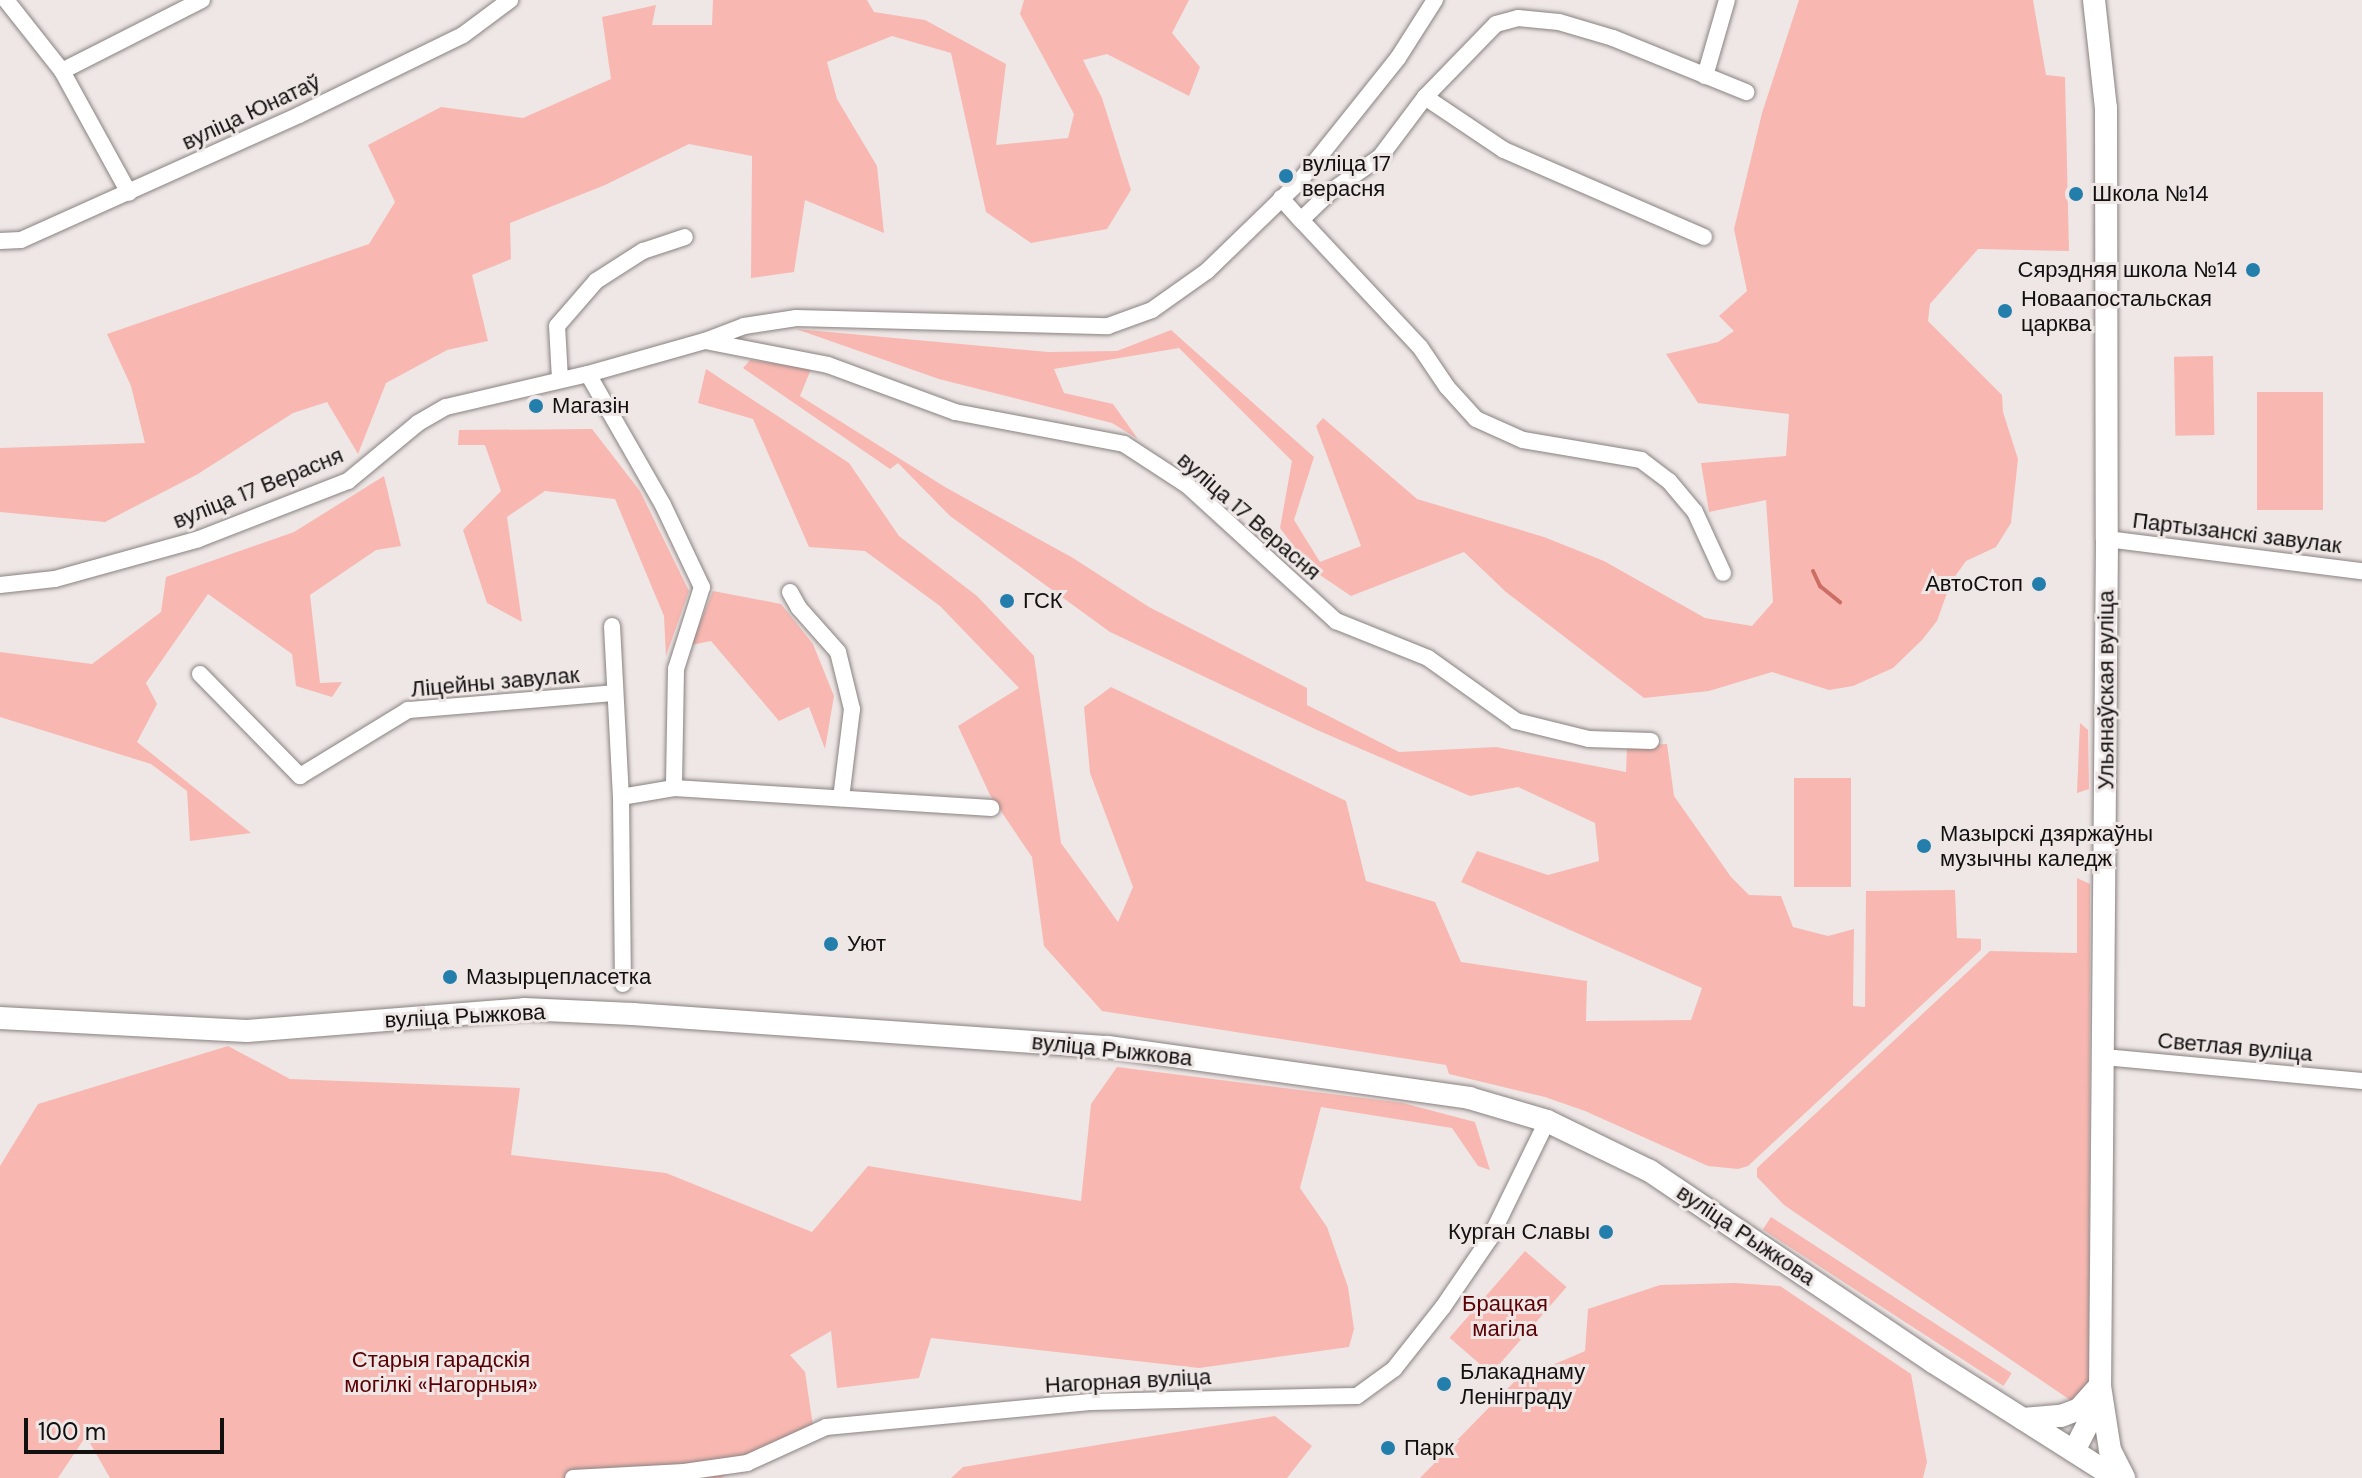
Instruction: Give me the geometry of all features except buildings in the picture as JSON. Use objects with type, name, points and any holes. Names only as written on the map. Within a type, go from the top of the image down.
[{"type":"main road","name":"Ульянаўская вуліца","points":[[2094,0],[2106,108],[2107,539],[2100,1386],[2114,1462],[2124,1478]]},
{"type":"main road","name":"вуліца Рыжкова","points":[[0,1018],[247,1031],[524,1009],[649,1015],[1108,1047],[1469,1098],[1547,1121],[1650,1171],[2116,1478]]},
{"type":"main road","points":[[2023,1419],[2070,1413],[2090,1399],[2100,1386]]},
{"type":"main road","points":[[2074,1451],[2091,1417],[2100,1386]]},
{"type":"main road","points":[[2074,1451],[2087,1450],[2107,1428]]},
{"type":"street","points":[[6,0],[62,71],[129,193]]},
{"type":"street","points":[[62,71],[202,0]]},
{"type":"street","name":"вуліца Юнатаў","points":[[0,241],[21,240],[129,193],[463,35],[510,0]]},
{"type":"street","name":"вуліца 17 Верасня","points":[[0,585],[55,579],[199,539],[348,481],[418,423],[446,407],[588,374],[705,341],[744,326],[796,318],[1108,326],[1152,310],[1207,271],[1299,182],[1398,58],[1435,0]]},
{"type":"street","points":[[1705,76],[1727,0]]},
{"type":"street","points":[[1301,220],[1330,192],[1380,157],[1425,97],[1496,24],[1518,18],[1559,22],[1613,38],[1746,92]]},
{"type":"street","points":[[1425,97],[1504,150],[1704,237]]},
{"type":"street","points":[[1281,198],[1420,347],[1447,387],[1476,419],[1523,440],[1641,460],[1669,481],[1695,512],[1723,573]]},
{"type":"street","points":[[560,379],[557,326],[596,281],[643,251],[685,237]]},
{"type":"street","name":"вуліца 17 Верасня","points":[[705,341],[828,365],[955,412],[1124,444],[1187,485],[1336,621],[1428,658],[1516,721],[1589,739],[1651,741]]},
{"type":"street","points":[[588,374],[663,505],[702,587],[676,669],[674,788]]},
{"type":"street","name":"Партызанскі завулак","points":[[2107,539],[2362,571]]},
{"type":"street","points":[[790,592],[799,608],[838,652],[852,709],[841,798]]},
{"type":"street","points":[[612,626],[621,797],[623,984]]},
{"type":"street","name":"Ліцейны завулак","points":[[200,674],[300,776],[408,710],[614,693]]},
{"type":"street","points":[[621,797],[674,788],[991,808]]},
{"type":"street","name":"Светлая вуліца","points":[[2104,1057],[2362,1081]]},
{"type":"street","name":"Нагорная вуліца","points":[[573,1478],[684,1472],[747,1463],[826,1427],[1090,1402],[1357,1396],[1394,1369],[1443,1307],[1490,1238],[1547,1121]]},
{"type":"green space","points":[[713,0],[867,0],[874,12],[925,20],[1006,64],[996,145],[1068,138],[1074,114],[1020,14],[1024,0],[1189,0],[1172,33],[1200,67],[1189,96],[1107,54],[1083,60],[1102,98],[1131,190],[1107,229],[1031,243],[986,212],[951,53],[892,36],[827,62],[837,99],[877,166],[884,233],[805,200],[794,272],[751,278],[752,156],[689,144],[605,185],[510,223],[511,259],[472,275],[488,341],[447,350],[386,383],[358,454],[327,402],[293,413],[198,474],[105,522],[0,512],[0,448],[145,443],[131,386],[107,334],[369,244],[395,202],[368,145],[441,107],[523,118],[611,79],[602,17],[656,5],[652,25],[712,25]]},
{"type":"green space","points":[[1799,0],[2033,0],[2046,75],[2065,77],[2069,251],[1978,249],[1930,304],[1928,321],[2002,395],[2003,412],[2018,459],[2011,523],[1996,547],[1966,561],[1951,582],[1937,621],[1922,640],[1893,668],[1853,686],[1829,690],[1772,672],[1709,691],[1644,698],[1506,592],[1464,552],[1351,596],[1311,569],[1280,528],[1292,461],[1179,348],[1054,369],[1064,393],[1113,404],[1138,439],[1112,423],[939,379],[796,329],[1048,352],[1117,351],[1171,330],[1314,457],[1294,520],[1320,562],[1361,546],[1316,426],[1323,418],[1417,499],[1544,537],[1604,561],[1705,618],[1752,626],[1773,602],[1766,500],[1709,512],[1701,463],[1786,456],[1789,414],[1698,403],[1666,354],[1718,342],[1734,331],[1719,316],[1747,291],[1734,229],[1762,113]]},
{"type":"green space","points":[[2213,356],[2214,435],[2175,436],[2174,357]]},
{"type":"green space","points":[[750,360],[811,369],[800,396],[945,487],[1073,558],[1149,607],[1307,688],[1307,705],[1399,752],[1496,747],[1626,772],[1627,746],[1667,744],[1674,796],[1731,877],[1749,895],[1781,896],[1793,927],[1828,936],[1854,929],[1853,1006],[1865,1007],[1866,891],[1955,890],[1957,938],[1981,939],[1981,950],[1748,1166],[1738,1169],[1708,1166],[1585,1111],[1545,1097],[1449,1074],[1446,1065],[1102,1011],[1044,946],[1032,857],[990,795],[958,726],[1019,688],[940,606],[865,551],[809,547],[753,419],[698,403],[706,369],[849,463],[899,536],[977,596],[1034,656],[1061,843],[1118,922],[1133,887],[1090,773],[1084,707],[1111,687],[1346,801],[1366,881],[1435,902],[1461,962],[1587,981],[1586,1021],[1691,1020],[1702,988],[1461,882],[1477,851],[1548,875],[1599,861],[1595,823],[1518,787],[1470,796],[1317,730],[1110,632],[950,516],[898,463],[890,469],[743,368]]},
{"type":"green space","points":[[2257,392],[2323,392],[2323,510],[2257,510]]},
{"type":"green space","points":[[592,429],[640,491],[689,591],[666,656],[664,616],[615,499],[545,491],[507,517],[522,622],[487,603],[463,530],[501,491],[485,445],[458,445],[459,430]]},
{"type":"green space","points":[[384,476],[401,546],[376,550],[310,595],[320,683],[342,682],[332,697],[296,686],[292,654],[208,594],[146,683],[157,704],[137,742],[251,833],[190,841],[187,791],[151,764],[0,717],[0,652],[92,664],[161,612],[166,577],[294,532]]},
{"type":"green space","points":[[713,591],[781,604],[813,644],[834,696],[825,749],[809,707],[779,721],[711,641],[691,645]]},
{"type":"green space","points":[[2080,723],[2088,730],[2089,789],[2077,793]]},
{"type":"green space","points":[[1794,778],[1851,778],[1851,887],[1794,887]]},
{"type":"green space","points":[[2077,878],[2090,884],[2089,1380],[2086,1390],[2073,1402],[1784,1205],[1757,1177],[1757,1168],[1990,951],[2077,953]]},
{"type":"green space","name":"Старыя гарадскія могілкі «Нагорныя»","points":[[228,1046],[290,1079],[520,1088],[511,1155],[666,1173],[812,1232],[868,1166],[1081,1201],[1091,1104],[1117,1067],[1403,1103],[1475,1122],[1490,1170],[1478,1166],[1452,1128],[1321,1107],[1300,1188],[1327,1227],[1348,1287],[1354,1329],[1349,1347],[1199,1368],[931,1338],[919,1378],[837,1388],[831,1331],[790,1355],[805,1372],[813,1426],[721,1478],[110,1478],[86,1436],[58,1478],[0,1478],[0,1166],[38,1104]]},
{"type":"green space","points":[[1771,1217],[2012,1373],[2004,1386],[1763,1230]]},
{"type":"green space","name":"Брацкая магіла","points":[[1525,1251],[1567,1287],[1491,1374],[1450,1338]]},
{"type":"green space","points":[[1735,1283],[1780,1286],[1911,1374],[1927,1462],[1923,1478],[1420,1478],[1515,1381],[1585,1351],[1588,1309],[1660,1285]]},
{"type":"green space","points":[[1275,1416],[1312,1446],[1287,1478],[951,1478],[963,1467]]},
{"type":"waterway","points":[[1813,571],[1820,586],[1840,602]]},
{"type":"place","name":"вуліца 17 верасня","points":[[1286,176]]},
{"type":"place","name":"Школа №14","points":[[2076,194]]},
{"type":"place","name":"Сярэдняя школа №14","points":[[2253,270]]},
{"type":"place","name":"Новаапостальская царква","points":[[2005,311]]},
{"type":"place","name":"Магазін","points":[[536,406]]},
{"type":"place","name":"АвтоСтоп","points":[[2039,584]]},
{"type":"place","name":"ГСК","points":[[1007,601]]},
{"type":"place","name":"Мазырскі дзяржаўны музычны каледж","points":[[1924,846]]},
{"type":"place","name":"Уют","points":[[831,944]]},
{"type":"place","name":"Мазырцепласетка","points":[[450,977]]},
{"type":"place","name":"Курган Славы","points":[[1606,1232]]},
{"type":"place","name":"Блакаднаму Ленінграду","points":[[1444,1384]]},
{"type":"place","name":"Парк","points":[[1388,1448]]}]
